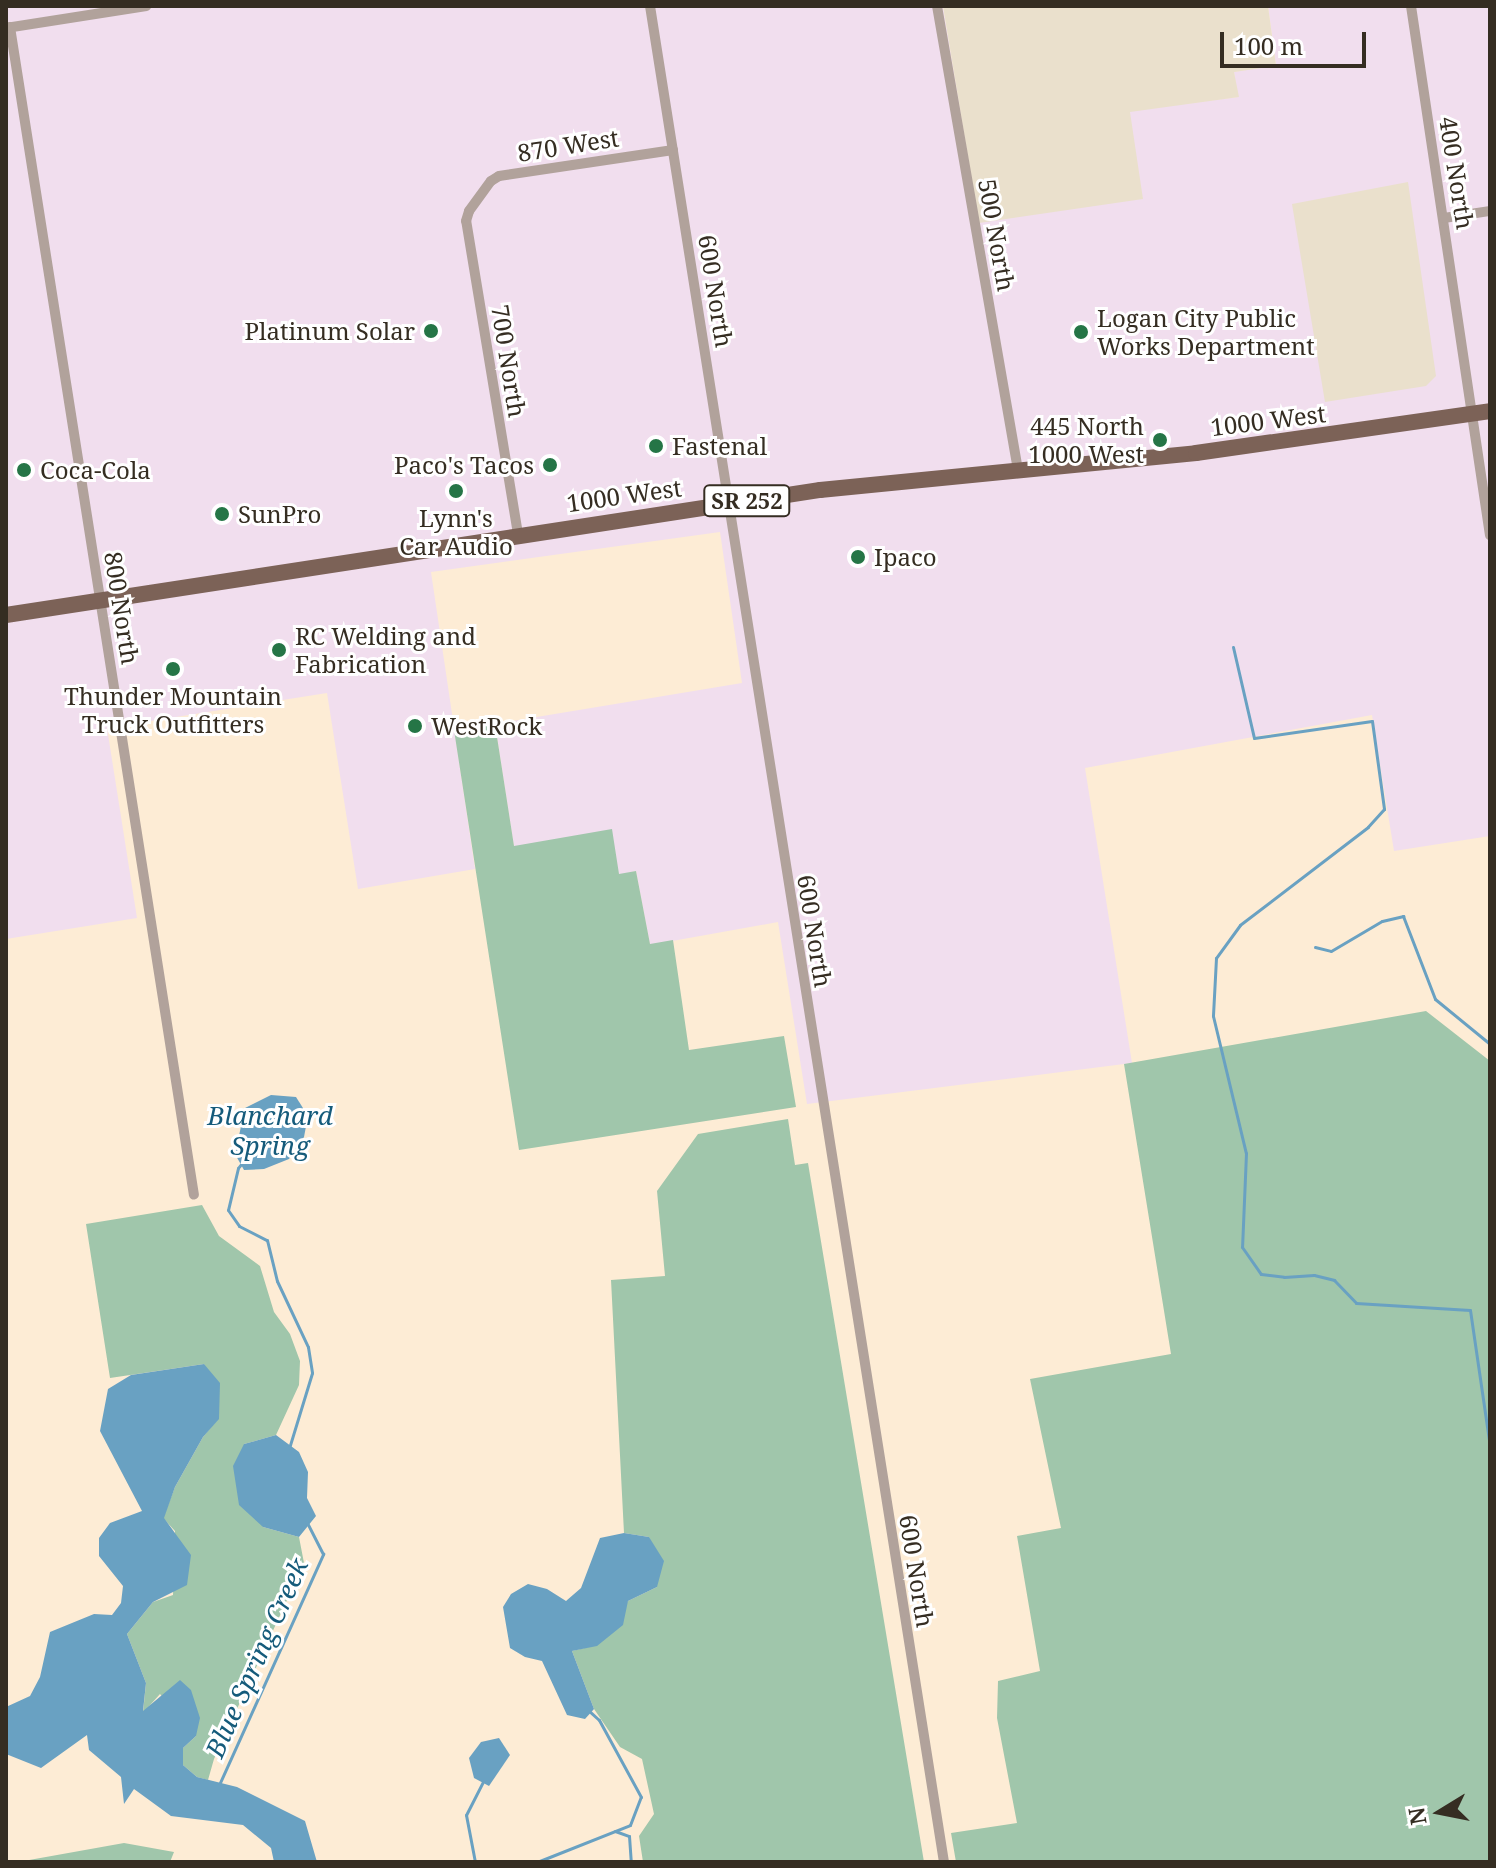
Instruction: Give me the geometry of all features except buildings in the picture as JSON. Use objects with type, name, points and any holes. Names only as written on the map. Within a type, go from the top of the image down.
[{"type":"main road","name":"1000 West","points":[[6,615],[518,534],[888,481],[1313,439],[1482,412]]},
{"type":"street","points":[[8,28],[146,6]]},
{"type":"street","name":"600 North","points":[[650,6],[944,1862]]},
{"type":"street","name":"500 North","points":[[937,6],[1018,470]]},
{"type":"street","name":"400 North","points":[[1411,6],[1444,218],[1482,412],[1490,535]]},
{"type":"street","name":"800 North","points":[[8,28],[194,1195]]},
{"type":"street","name":"870 West","points":[[479,197],[499,176],[673,150]]},
{"type":"street","name":"700 North","points":[[479,197],[466,221],[518,534]]},
{"type":"street","points":[[1444,218],[1490,211]]},
{"type":"shaded area","points":[[6,6],[943,6],[979,223],[1129,111],[1238,97],[1234,72],[1276,65],[1268,6],[1490,6],[1490,836],[1394,851],[1372,715],[1085,768],[1132,1063],[807,1104],[778,922],[650,945],[636,871],[619,875],[514,847],[495,724],[742,683],[720,532],[431,572],[475,869],[358,889],[327,693],[107,728],[137,918],[6,939]]},
{"type":"shaded area","points":[[943,6],[1268,6],[1276,66],[1234,72],[1239,97],[1130,112],[1143,199],[979,223]]},
{"type":"shaded area","points":[[1408,182],[1436,376],[1426,386],[1325,402],[1292,204]]},
{"type":"green space","points":[[495,724],[514,846],[612,829],[619,874],[636,871],[650,944],[673,940],[689,1050],[784,1036],[796,1107],[519,1150],[454,730]]},
{"type":"green space","points":[[1426,1011],[1490,1061],[1490,1862],[956,1862],[951,1833],[1017,1823],[997,1718],[998,1681],[1040,1671],[1017,1536],[1061,1528],[1030,1379],[1171,1354],[1124,1064]]},
{"type":"green space","points":[[788,1119],[795,1165],[808,1163],[924,1862],[643,1862],[639,1836],[654,1814],[642,1759],[620,1747],[594,1709],[572,1651],[597,1645],[628,1601],[657,1587],[649,1537],[624,1533],[611,1280],[665,1276],[657,1191],[698,1134]]},
{"type":"green space","points":[[202,1205],[219,1236],[260,1266],[274,1312],[290,1334],[300,1361],[299,1385],[276,1435],[244,1444],[263,1527],[299,1537],[304,1563],[214,1759],[208,1780],[197,1777],[183,1765],[183,1748],[196,1736],[160,1694],[143,1713],[146,1683],[127,1634],[153,1602],[173,1595],[175,1531],[163,1518],[175,1487],[203,1437],[218,1419],[204,1364],[110,1378],[86,1224]]},
{"type":"green space","points":[[124,1843],[174,1852],[170,1862],[18,1862]]},
{"type":"water","name":"Blanchard Spring","points":[[271,1095],[296,1097],[308,1116],[304,1137],[289,1159],[264,1169],[244,1170],[235,1154],[245,1108]]},
{"type":"water","points":[[204,1364],[220,1383],[219,1419],[203,1437],[175,1487],[164,1518],[191,1555],[187,1585],[153,1602],[127,1634],[146,1683],[143,1711],[180,1680],[191,1690],[200,1718],[196,1736],[183,1748],[183,1765],[197,1777],[237,1787],[305,1821],[317,1862],[274,1862],[271,1848],[243,1825],[171,1816],[134,1789],[124,1804],[121,1777],[89,1750],[87,1735],[41,1768],[6,1754],[6,1707],[30,1696],[40,1677],[50,1632],[94,1614],[112,1615],[121,1603],[123,1586],[99,1556],[99,1538],[110,1523],[142,1511],[100,1431],[108,1389],[131,1375]]},
{"type":"water","points":[[276,1435],[299,1452],[308,1472],[307,1498],[316,1516],[299,1537],[263,1527],[239,1505],[233,1466],[244,1444]]},
{"type":"water","points":[[624,1533],[649,1537],[664,1561],[657,1587],[628,1601],[623,1625],[597,1646],[572,1651],[594,1709],[585,1719],[567,1715],[542,1661],[525,1657],[510,1648],[503,1607],[511,1594],[528,1584],[547,1589],[566,1601],[581,1588],[600,1538]]},
{"type":"water","points":[[499,1738],[510,1755],[489,1786],[474,1778],[469,1758],[481,1742]]},
{"type":"waterway","points":[[1233,647],[1254,738],[1372,721],[1384,809],[1368,827],[1240,925],[1216,958],[1213,1016],[1246,1153],[1242,1247],[1261,1274],[1284,1277],[1314,1275],[1334,1280],[1356,1303],[1470,1310],[1490,1447]]},
{"type":"waterway","points":[[1315,947],[1331,951],[1382,921],[1403,916],[1435,999],[1490,1044]]},
{"type":"waterway","name":"Blue Spring Creek","points":[[242,1163],[238,1168],[228,1210],[239,1226],[267,1240],[277,1281],[308,1347],[312,1373],[289,1448]]},
{"type":"waterway","name":"Blue Spring Creek","points":[[218,1787],[323,1554],[307,1522]]},
{"type":"waterway","points":[[537,1862],[630,1825],[641,1797],[599,1720],[590,1712]]},
{"type":"waterway","points":[[475,1862],[466,1815],[483,1781]]},
{"type":"waterway","points":[[615,1831],[629,1836],[631,1862]]},
{"type":"place","name":"Platinum Solar","points":[[431,331]]},
{"type":"place","name":"Logan City Public Works Department","points":[[1081,332]]},
{"type":"place","name":"445 North 1000 West","points":[[1160,440]]},
{"type":"place","name":"Fastenal","points":[[656,446]]},
{"type":"place","name":"Paco's Tacos","points":[[550,465]]},
{"type":"place","name":"Coca-Cola","points":[[24,470]]},
{"type":"place","name":"Lynn's Car Audio","points":[[456,491]]},
{"type":"place","name":"SunPro","points":[[222,514]]},
{"type":"place","name":"Ipaco","points":[[858,557]]},
{"type":"place","name":"RC Welding and Fabrication","points":[[279,650]]},
{"type":"place","name":"Thunder Mountain Truck Outfitters","points":[[173,669]]},
{"type":"place","name":"WestRock","points":[[415,726]]}]
